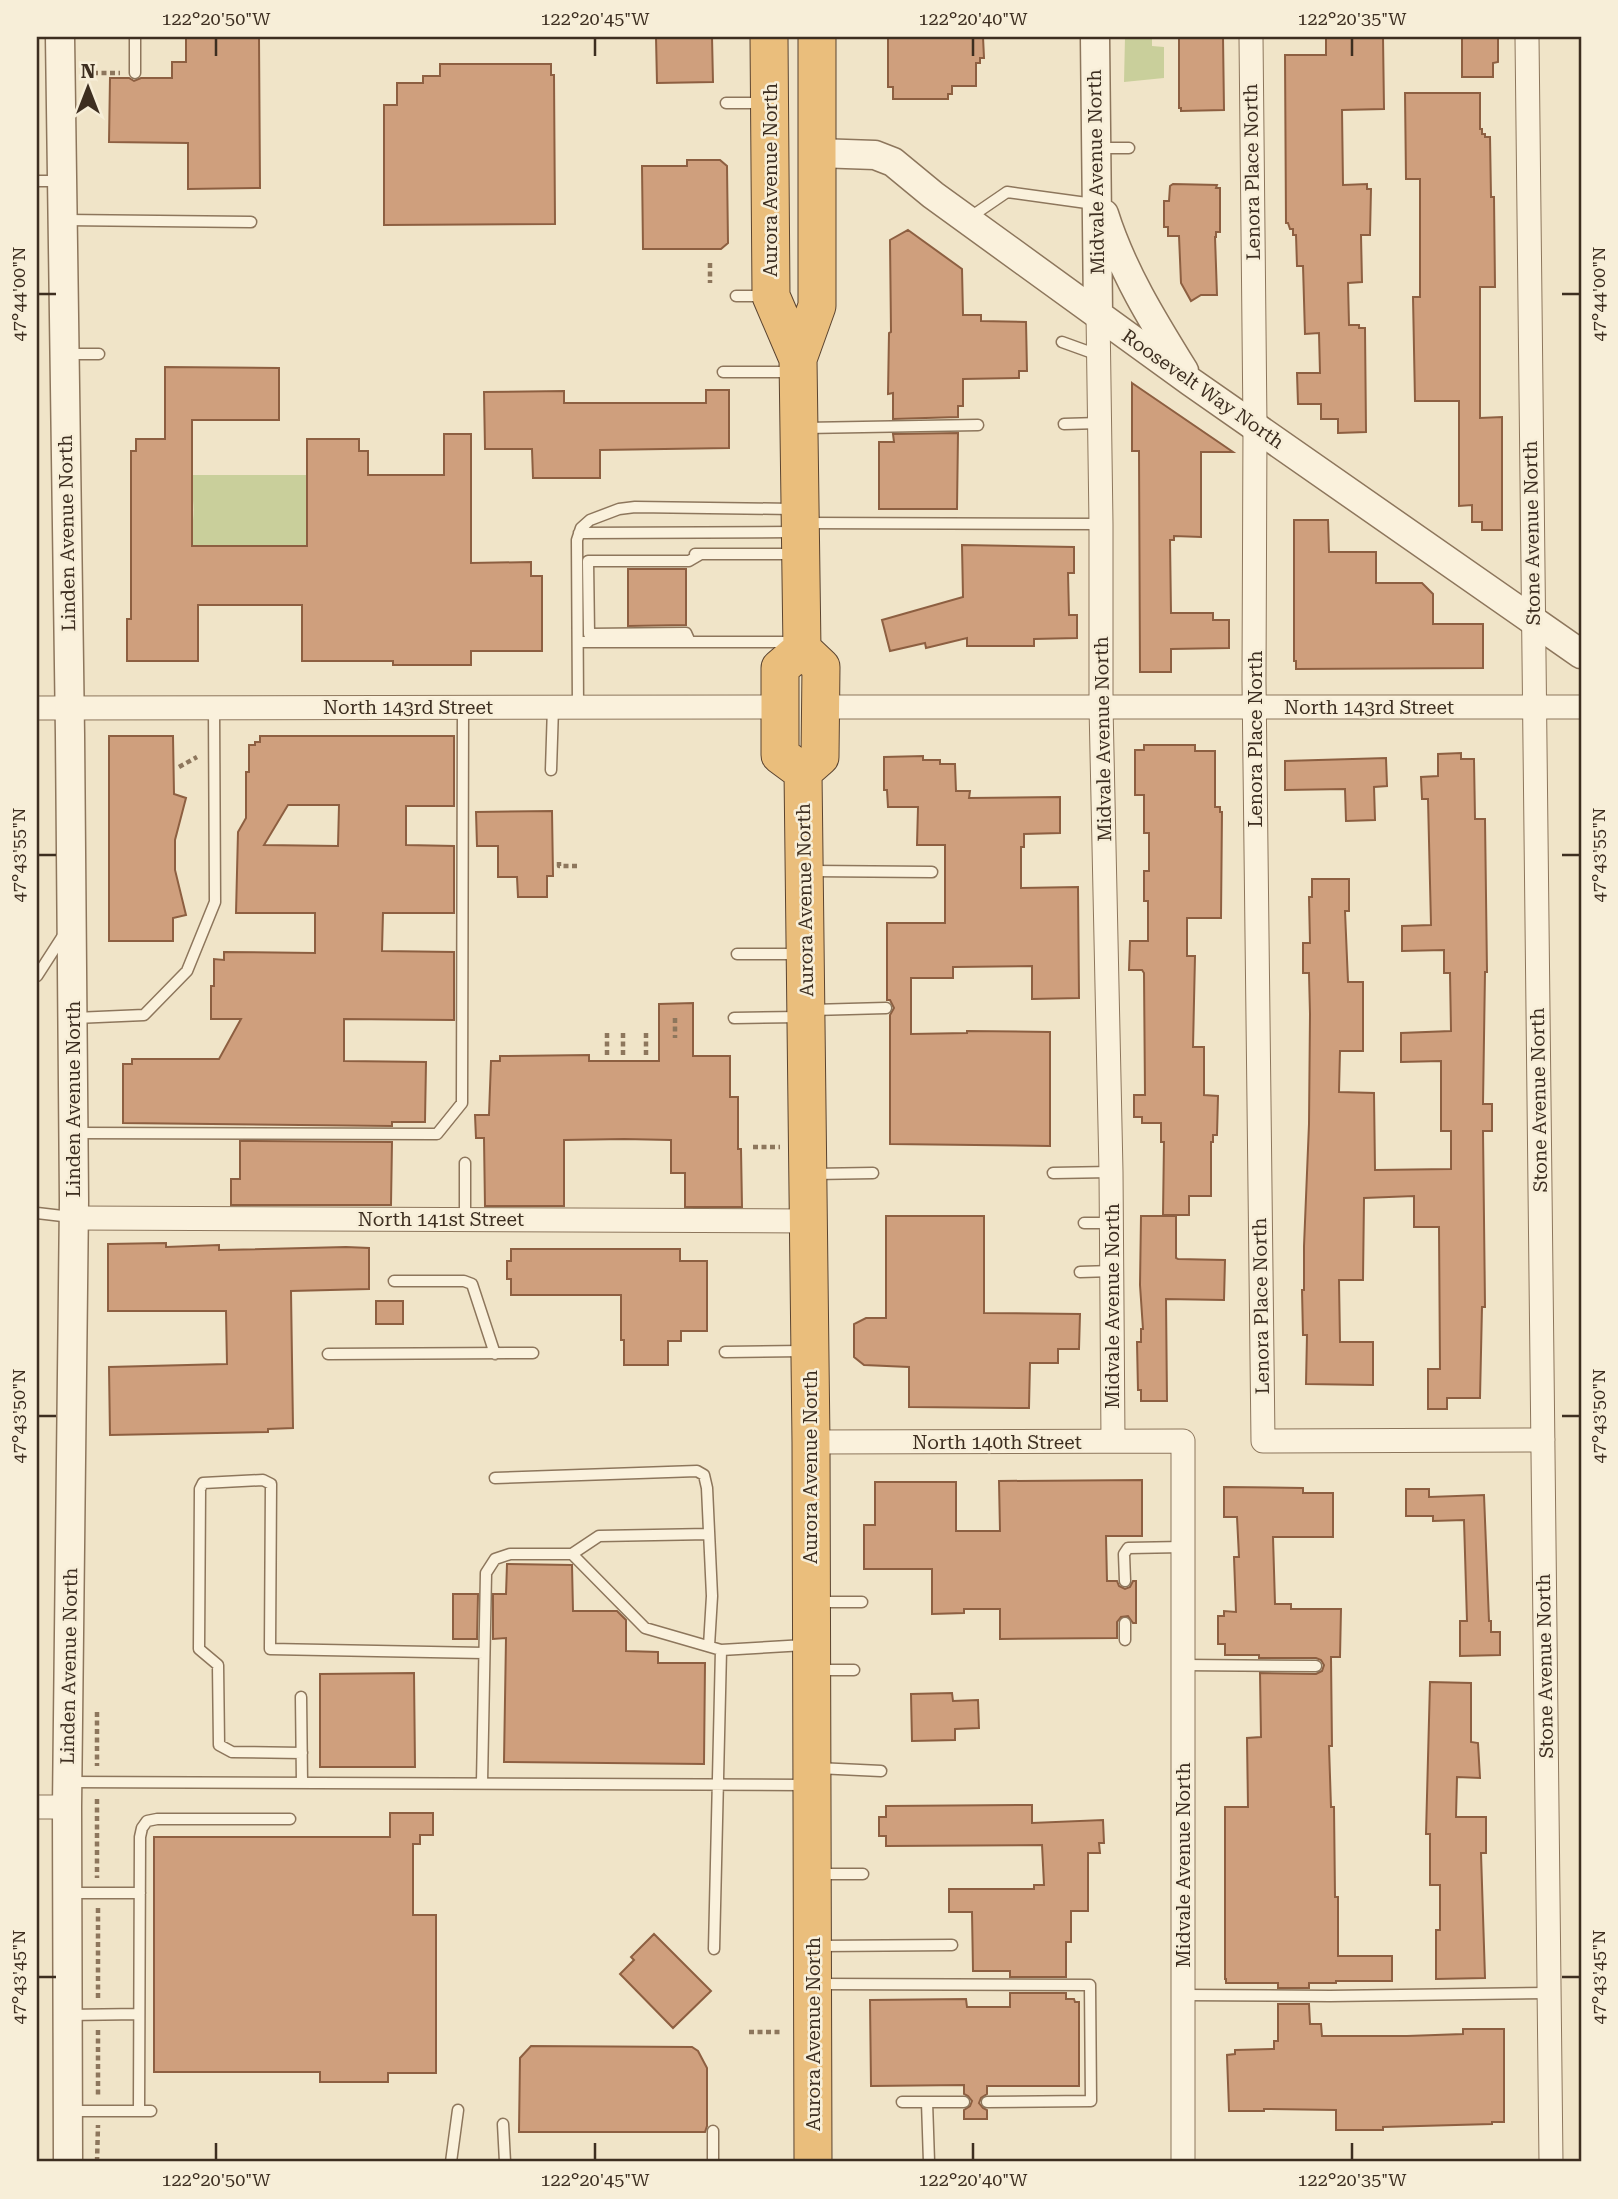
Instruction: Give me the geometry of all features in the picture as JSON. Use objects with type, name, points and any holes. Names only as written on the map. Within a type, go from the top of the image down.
[{"type":"highway","name":"Aurora Avenue North","points":[[769,37],[769,103],[753,296],[798,365]]},
{"type":"highway","name":"Aurora Avenue North","points":[[802,645],[798,365],[817,306],[817,37]]},
{"type":"highway","points":[[802,645],[821,667],[820,757],[803,772],[780,755],[780,668],[802,645]]},
{"type":"highway","name":"Aurora Avenue North","points":[[803,772],[811,1442],[813,2162]]},
{"type":"street","name":"Linden Avenue North","points":[[60,37],[49,181],[62,220],[74,1218],[68,1795],[68,2162]]},
{"type":"street","name":"Midvale Avenue North","points":[[1095,37],[1101,706],[1111,1172],[1113,1441]]},
{"type":"street","name":"Lenora Place North","points":[[1251,37],[1255,426],[1254,707],[1263,1440],[1543,1440]]},
{"type":"street","name":"Stone Avenue North","points":[[1527,37],[1551,2162]]},
{"type":"street","name":"Roosevelt Way North","points":[[817,153],[875,155],[893,162],[933,195],[1191,382],[1581,654]]},
{"type":"street","points":[[1097,199],[1128,277],[1191,382]]},
{"type":"street","name":"North 143rd Street","points":[[37,708],[780,707]]},
{"type":"street","name":"North 143rd Street","points":[[821,707],[1581,707]]},
{"type":"street","name":"North 141st Street","points":[[74,1218],[808,1221]]},
{"type":"street","name":"Midvale Avenue North","points":[[1183,1441],[1183,2162]]},
{"type":"street","name":"North 140th Street","points":[[811,1442],[1183,1441]]},
{"type":"street","points":[[37,1807],[68,1795]]},
{"type":"lane","points":[[135,37],[135,73]]},
{"type":"lane","points":[[726,103],[769,103]]},
{"type":"lane","points":[[1096,148],[1129,148]]},
{"type":"lane","points":[[967,219],[1007,192],[1097,199]]},
{"type":"lane","points":[[62,220],[251,222]]},
{"type":"lane","points":[[1062,342],[1098,355]]},
{"type":"lane","points":[[64,354],[99,354]]},
{"type":"lane","points":[[723,372],[798,365]]},
{"type":"lane","points":[[1064,424],[1099,423]]},
{"type":"lane","points":[[799,428],[978,425]]},
{"type":"lane","points":[[578,708],[577,554],[579,533],[590,520],[619,509],[730,508],[800,529]]},
{"type":"lane","points":[[730,508],[730,533]]},
{"type":"lane","points":[[579,533],[730,533],[800,529],[1101,524]]},
{"type":"lane","points":[[577,554],[701,554],[800,529]]},
{"type":"lane","points":[[690,642],[686,633],[589,634],[588,561],[689,561],[701,554]]},
{"type":"lane","points":[[578,642],[802,645]]},
{"type":"lane","points":[[72,1018],[144,1015],[187,971],[215,902],[214,707]]},
{"type":"lane","points":[[73,1133],[437,1134],[462,1103],[463,707]]},
{"type":"lane","points":[[551,770],[553,707]]},
{"type":"lane","points":[[804,871],[932,872]]},
{"type":"lane","points":[[37,976],[71,923]]},
{"type":"lane","points":[[737,954],[805,955]]},
{"type":"lane","points":[[734,1018],[886,1008]]},
{"type":"lane","points":[[464,1163],[465,1219]]},
{"type":"lane","points":[[1053,1173],[1111,1172]]},
{"type":"lane","points":[[808,1174],[873,1173]]},
{"type":"lane","points":[[37,1213],[74,1218]]},
{"type":"lane","points":[[1084,1223],[1111,1223]]},
{"type":"lane","points":[[1080,1272],[1112,1271]]},
{"type":"lane","points":[[394,1281],[464,1280],[472,1284],[495,1354]]},
{"type":"lane","points":[[725,1352],[810,1351]]},
{"type":"lane","points":[[328,1354],[533,1353]]},
{"type":"lane","points":[[495,1478],[697,1471],[704,1475],[707,1488],[712,1596],[709,1646]]},
{"type":"lane","points":[[302,1753],[232,1752],[219,1745],[218,1665],[199,1649],[200,1489],[203,1483],[263,1480],[271,1484],[271,1649],[484,1653]]},
{"type":"lane","points":[[482,1783],[485,1573],[495,1559],[510,1554],[572,1554],[599,1536],[709,1534]]},
{"type":"lane","points":[[1125,1581],[1124,1554],[1128,1548],[1183,1547]]},
{"type":"lane","points":[[572,1554],[645,1628],[721,1650],[811,1658],[854,1670]]},
{"type":"lane","points":[[811,1602],[862,1602]]},
{"type":"lane","points":[[1125,1623],[1125,1640]]},
{"type":"lane","points":[[714,1949],[721,1650]]},
{"type":"lane","points":[[1183,1665],[1316,1666]]},
{"type":"lane","points":[[301,1697],[302,1782]]},
{"type":"lane","points":[[68,1795],[302,1782],[717,1785],[881,1770]]},
{"type":"lane","points":[[139,2111],[142,1828],[147,1821],[290,1819]]},
{"type":"lane","points":[[812,1874],[863,1874]]},
{"type":"lane","points":[[68,1892],[140,1892]]},
{"type":"lane","points":[[812,1946],[951,1945]]},
{"type":"lane","points":[[812,1984],[1090,1985],[1091,2101],[987,2102]]},
{"type":"lane","points":[[1183,1995],[1549,1993]]},
{"type":"lane","points":[[68,2015],[139,2014]]},
{"type":"lane","points":[[902,2102],[964,2102]]},
{"type":"lane","points":[[927,2102],[929,2162]]},
{"type":"lane","points":[[451,2162],[458,2110]]},
{"type":"lane","points":[[68,2111],[151,2111]]},
{"type":"lane","points":[[503,2124],[505,2162]]},
{"type":"lane","points":[[713,2131],[713,2162]]},
{"type":"path","points":[[93,73],[135,73]]},
{"type":"path","points":[[710,263],[710,283]]},
{"type":"path","points":[[180,767],[201,755]]},
{"type":"path","points":[[559,862],[559,866],[579,866]]},
{"type":"path","points":[[675,1018],[675,1038]]},
{"type":"path","points":[[607,1032],[607,1058]]},
{"type":"path","points":[[646,1032],[646,1058]]},
{"type":"path","points":[[623,1033],[623,1058]]},
{"type":"green space","points":[[1125,37],[1152,37],[1152,46],[1164,47],[1164,78],[1124,82]]},
{"type":"green space","points":[[186,475],[314,475],[314,546],[186,546],[192,529],[194,510],[192,491]]},
{"type":"building","points":[[186,37],[259,37],[260,188],[188,189],[188,143],[109,142],[110,78],[129,78],[134,81],[141,78],[172,78],[172,62],[186,62]]},
{"type":"building","points":[[656,37],[712,37],[713,82],[657,83]]},
{"type":"building","points":[[888,37],[983,37],[984,58],[980,58],[980,63],[976,63],[976,86],[952,86],[952,94],[948,94],[948,99],[893,99],[893,87],[888,87]]},
{"type":"building","points":[[1179,37],[1223,37],[1224,110],[1181,111],[1179,108]]},
{"type":"building","points":[[1326,37],[1383,37],[1384,109],[1342,110],[1343,185],[1367,184],[1367,189],[1371,189],[1370,235],[1361,235],[1362,282],[1348,283],[1349,325],[1365,328],[1366,432],[1338,433],[1338,419],[1321,419],[1321,404],[1298,404],[1297,373],[1320,373],[1319,333],[1305,334],[1303,266],[1297,266],[1296,235],[1293,235],[1293,229],[1286,223],[1285,55],[1326,55]]},
{"type":"building","points":[[1462,37],[1498,37],[1498,62],[1493,63],[1493,77],[1462,77]]},
{"type":"building","points":[[440,64],[551,64],[551,75],[554,75],[555,224],[384,225],[384,105],[397,105],[397,83],[423,83],[423,76],[440,76]]},
{"type":"building","points":[[1405,93],[1480,93],[1480,129],[1485,137],[1490,137],[1495,287],[1480,287],[1480,418],[1502,417],[1502,530],[1482,530],[1482,522],[1472,522],[1472,505],[1459,506],[1459,401],[1415,401],[1413,297],[1420,297],[1420,179],[1406,179]]},
{"type":"building","points":[[687,160],[720,160],[727,166],[728,243],[721,249],[643,249],[642,166],[687,166]]},
{"type":"building","points":[[1217,185],[1216,188],[1220,188],[1220,232],[1216,232],[1215,237],[1217,295],[1201,295],[1191,301],[1181,283],[1179,236],[1168,236],[1168,227],[1164,227],[1164,201],[1169,201],[1170,186]]},
{"type":"building","points":[[908,230],[962,269],[963,315],[981,315],[981,321],[1026,322],[1027,371],[1019,371],[1019,378],[963,379],[963,406],[958,406],[958,417],[893,419],[893,393],[888,394],[891,332],[890,240]]},
{"type":"building","points":[[165,367],[279,368],[279,420],[192,420],[192,546],[307,546],[307,439],[359,439],[359,451],[368,451],[368,475],[444,475],[444,434],[471,434],[471,563],[531,562],[531,576],[542,576],[542,651],[471,651],[471,665],[393,665],[393,661],[302,661],[302,605],[198,605],[198,661],[127,661],[127,619],[131,619],[131,451],[136,451],[136,439],[165,439]]},
{"type":"building","points":[[1132,383],[1233,452],[1201,452],[1201,537],[1174,536],[1174,540],[1170,540],[1171,613],[1213,613],[1213,620],[1229,620],[1229,648],[1171,649],[1171,672],[1140,672],[1139,451],[1132,451]]},
{"type":"building","points":[[706,390],[729,390],[729,448],[600,450],[600,478],[533,478],[532,449],[485,449],[484,392],[564,391],[564,403],[706,403]]},
{"type":"building","points":[[958,433],[957,509],[879,509],[879,442],[894,442],[893,434]]},
{"type":"building","points":[[1294,520],[1328,520],[1329,552],[1376,552],[1376,583],[1422,583],[1433,594],[1433,624],[1483,624],[1483,668],[1296,669]]},
{"type":"building","points":[[962,545],[1074,547],[1074,573],[1068,573],[1069,615],[1077,615],[1077,638],[1034,639],[1034,646],[967,646],[967,638],[926,648],[925,643],[890,651],[882,620],[963,597]]},
{"type":"building","points":[[628,569],[686,569],[686,625],[628,626]]},
{"type":"building","points":[[109,736],[173,736],[174,794],[186,798],[175,840],[175,870],[186,915],[173,918],[173,941],[109,941]]},
{"type":"building","points":[[260,736],[454,736],[454,806],[406,806],[406,845],[454,846],[454,913],[383,913],[382,951],[454,952],[454,1020],[344,1019],[344,1061],[426,1062],[425,1122],[392,1122],[392,1126],[123,1123],[123,1064],[132,1064],[132,1059],[219,1059],[241,1019],[211,1019],[214,959],[224,960],[224,952],[315,953],[315,913],[236,913],[238,832],[246,818],[249,745],[260,742]],"holes":[[[288,805],[339,805],[338,846],[264,845]]]},
{"type":"building","points":[[1144,745],[1195,745],[1195,751],[1215,751],[1215,807],[1220,807],[1222,812],[1221,918],[1187,918],[1187,956],[1195,956],[1193,1047],[1204,1047],[1204,1095],[1218,1096],[1217,1135],[1213,1135],[1211,1142],[1211,1196],[1189,1196],[1189,1215],[1163,1215],[1164,1142],[1161,1142],[1161,1123],[1142,1123],[1142,1117],[1134,1117],[1134,1095],[1145,1095],[1144,973],[1142,970],[1129,970],[1130,941],[1148,941],[1148,901],[1144,901],[1144,871],[1149,871],[1149,833],[1144,833],[1144,795],[1135,795],[1135,750],[1144,750]]},
{"type":"building","points":[[1461,753],[1461,759],[1474,759],[1475,819],[1485,819],[1487,972],[1483,1104],[1492,1104],[1492,1131],[1483,1131],[1485,1307],[1482,1307],[1480,1398],[1447,1398],[1447,1409],[1428,1409],[1428,1369],[1440,1369],[1439,1227],[1414,1227],[1414,1196],[1364,1198],[1363,1280],[1339,1280],[1340,1342],[1373,1342],[1373,1385],[1306,1384],[1307,1335],[1303,1335],[1302,1290],[1309,1124],[1310,1014],[1309,973],[1303,973],[1303,943],[1310,943],[1309,897],[1312,897],[1312,879],[1349,879],[1349,911],[1345,911],[1348,982],[1363,982],[1363,1051],[1340,1051],[1339,1092],[1374,1093],[1375,1170],[1451,1169],[1451,1131],[1441,1131],[1441,1061],[1401,1062],[1401,1033],[1451,1031],[1450,973],[1444,973],[1444,950],[1402,951],[1402,926],[1431,925],[1428,799],[1422,799],[1421,777],[1438,776],[1438,754]]},
{"type":"building","points":[[923,756],[923,760],[940,760],[940,764],[955,764],[956,791],[970,791],[969,798],[1060,797],[1060,833],[1024,834],[1024,847],[1021,847],[1021,888],[1078,887],[1079,998],[1032,999],[1032,966],[953,967],[953,978],[911,978],[911,1034],[967,1031],[1050,1032],[1050,1146],[890,1144],[890,1015],[894,1008],[890,1000],[887,1000],[887,923],[945,923],[945,845],[917,845],[918,807],[888,807],[887,790],[884,790],[884,757]]},
{"type":"building","points":[[1386,758],[1387,786],[1374,787],[1375,820],[1346,821],[1345,789],[1285,790],[1285,761]]},
{"type":"building","points":[[552,811],[553,876],[547,876],[547,897],[518,897],[517,877],[498,877],[498,846],[477,846],[476,812]]},
{"type":"building","points":[[693,1003],[693,1056],[730,1056],[730,1097],[738,1097],[742,1207],[685,1207],[685,1173],[671,1173],[671,1140],[624,1139],[564,1140],[564,1206],[485,1206],[484,1138],[476,1138],[475,1115],[489,1115],[491,1061],[500,1061],[500,1056],[589,1055],[589,1061],[659,1061],[659,1004]]},
{"type":"building","points":[[240,1141],[392,1142],[391,1205],[231,1205],[231,1179],[240,1179]]},
{"type":"building","points":[[886,1216],[984,1216],[984,1313],[1080,1314],[1079,1349],[1058,1349],[1058,1363],[1030,1363],[1029,1408],[909,1407],[909,1367],[864,1365],[854,1357],[854,1324],[866,1318],[886,1318]]},
{"type":"building","points":[[1141,1216],[1176,1216],[1176,1258],[1225,1260],[1224,1300],[1166,1299],[1167,1401],[1141,1401],[1141,1390],[1138,1390],[1137,1342],[1141,1342],[1143,1329],[1140,1285]]},
{"type":"building","points":[[166,1243],[166,1247],[219,1245],[219,1250],[369,1248],[369,1289],[291,1291],[293,1428],[268,1429],[268,1432],[110,1435],[109,1367],[227,1364],[226,1311],[108,1311],[108,1244]]},
{"type":"building","points":[[511,1249],[680,1249],[680,1261],[707,1261],[707,1331],[681,1331],[681,1341],[668,1341],[668,1365],[624,1365],[621,1295],[511,1295],[511,1279],[507,1279],[507,1261],[511,1261]]},
{"type":"building","points":[[376,1301],[403,1301],[403,1324],[376,1324]]},
{"type":"building","points":[[1142,1480],[1142,1536],[1106,1536],[1107,1581],[1117,1581],[1119,1586],[1125,1589],[1136,1581],[1136,1623],[1128,1616],[1121,1617],[1117,1622],[1117,1638],[1000,1639],[1000,1609],[964,1609],[964,1613],[932,1614],[932,1569],[864,1569],[864,1525],[875,1525],[875,1482],[956,1482],[956,1531],[1000,1531],[999,1481]]},
{"type":"building","points":[[1224,1487],[1303,1488],[1303,1493],[1333,1493],[1333,1537],[1273,1537],[1275,1604],[1291,1604],[1291,1609],[1341,1609],[1340,1657],[1331,1657],[1332,1746],[1329,1746],[1331,1807],[1334,1807],[1335,1897],[1338,1897],[1338,1956],[1392,1956],[1392,1981],[1309,1983],[1309,1988],[1278,1988],[1278,1983],[1226,1983],[1225,1807],[1248,1807],[1247,1738],[1261,1737],[1260,1673],[1316,1674],[1322,1671],[1324,1665],[1316,1658],[1225,1655],[1225,1644],[1218,1644],[1218,1616],[1224,1616],[1224,1611],[1236,1612],[1234,1557],[1239,1557],[1237,1517],[1224,1517]]},
{"type":"building","points":[[1406,1489],[1429,1489],[1429,1497],[1484,1495],[1489,1621],[1491,1632],[1500,1632],[1500,1655],[1460,1656],[1460,1621],[1467,1621],[1464,1520],[1433,1521],[1433,1516],[1406,1516]]},
{"type":"building","points":[[507,1564],[572,1565],[573,1611],[617,1611],[626,1620],[626,1651],[658,1652],[658,1663],[705,1663],[704,1764],[504,1762],[506,1638],[493,1639],[493,1594],[506,1594]]},
{"type":"building","points":[[453,1594],[478,1594],[477,1639],[453,1639]]},
{"type":"building","points":[[414,1673],[415,1767],[320,1767],[320,1674]]},
{"type":"building","points":[[1430,1682],[1471,1683],[1471,1742],[1478,1743],[1480,1778],[1457,1777],[1456,1817],[1486,1817],[1486,1853],[1481,1853],[1485,1978],[1436,1979],[1440,1885],[1430,1885],[1430,1834],[1426,1834]]},
{"type":"building","points":[[952,1693],[953,1701],[978,1700],[979,1728],[955,1729],[955,1740],[912,1741],[911,1694]]},
{"type":"building","points":[[1032,1805],[1032,1823],[1103,1820],[1104,1843],[1099,1843],[1100,1853],[1088,1853],[1088,1911],[1071,1911],[1071,1942],[1066,1942],[1066,1977],[1010,1977],[1010,1971],[973,1971],[972,1912],[949,1912],[949,1889],[1034,1889],[1034,1885],[1044,1885],[1042,1845],[886,1846],[886,1836],[879,1836],[879,1817],[886,1817],[886,1806]]},
{"type":"building","points":[[390,1813],[433,1813],[433,1835],[420,1835],[420,1844],[413,1844],[413,1915],[436,1915],[436,2073],[388,2073],[388,2082],[320,2082],[320,2072],[154,2072],[154,1837],[390,1837]]},
{"type":"building","points":[[654,1934],[711,1991],[673,2028],[620,1974],[634,1960],[631,1957]]},
{"type":"building","points":[[1010,1993],[1066,1993],[1066,1999],[1079,2002],[1079,2086],[987,2086],[987,2094],[979,2103],[987,2110],[987,2119],[964,2119],[964,2110],[972,2101],[964,2094],[964,2085],[871,2086],[870,2000],[966,1999],[967,2007],[1010,2007]]},
{"type":"building","points":[[1278,2004],[1309,2004],[1310,2024],[1321,2024],[1322,2036],[1463,2034],[1463,2029],[1504,2029],[1504,2122],[1383,2127],[1383,2130],[1336,2130],[1336,2110],[1229,2111],[1227,2055],[1235,2054],[1235,2050],[1274,2049],[1274,2041],[1278,2041]]},
{"type":"building","points":[[531,2046],[692,2047],[698,2051],[707,2068],[705,2132],[519,2132],[520,2058]]}]
